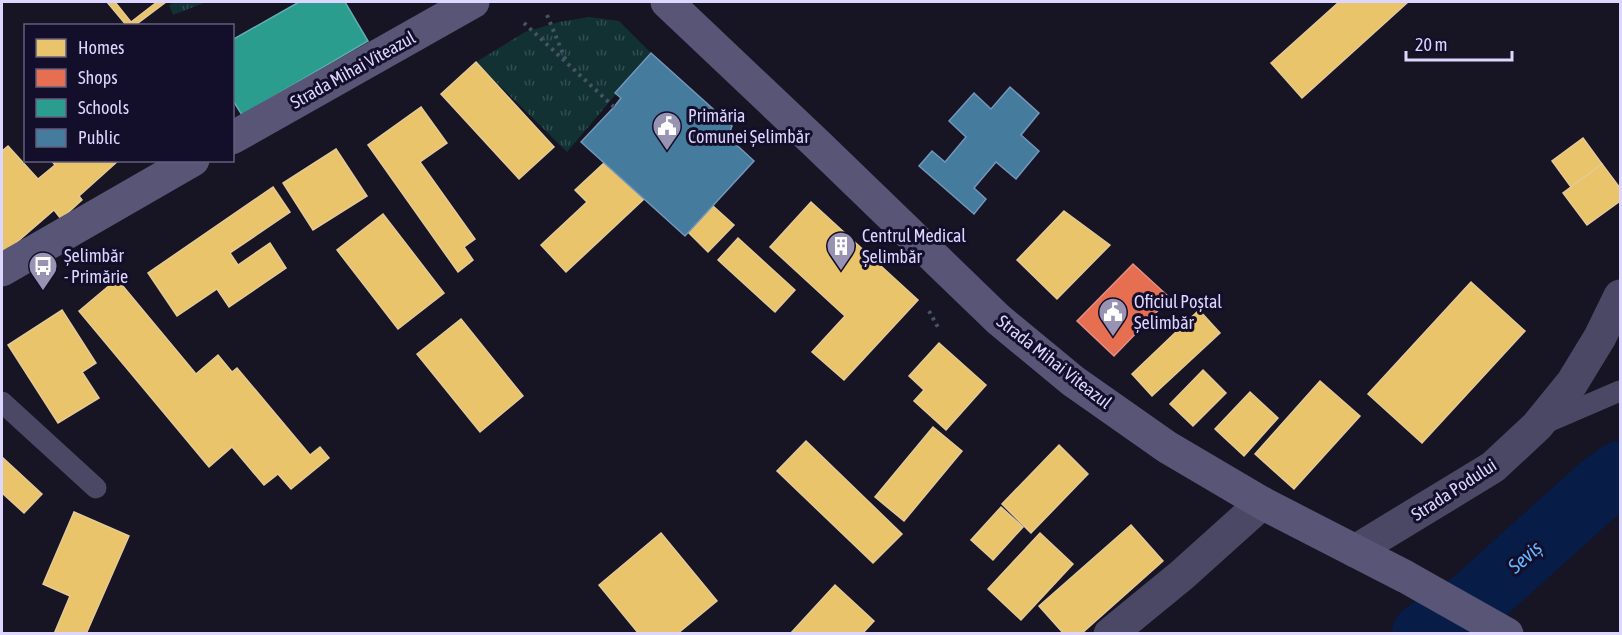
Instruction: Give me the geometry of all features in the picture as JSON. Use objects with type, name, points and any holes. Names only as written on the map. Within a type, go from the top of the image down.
[{"type":"main road","name":"Strada Mihai Viteazul","points":[[234,137],[473,2]]},
{"type":"main road","name":"Strada Mihai Viteazul","points":[[667,2],[998,319],[1074,381],[1167,447],[1262,503],[1406,577],[1507,633]]},
{"type":"main road","points":[[2,270],[190,162]]},
{"type":"street","name":"Strada Podului","points":[[1355,551],[1493,467],[1537,426],[1572,382],[1600,337],[1620,296]]},
{"type":"street","points":[[1110,633],[1182,575],[1262,503]]},
{"type":"lane","points":[[1537,426],[1620,391]]},
{"type":"lane","points":[[2,402],[96,488]]},
{"type":"path","points":[[547,15],[568,64]]},
{"type":"path","points":[[524,23],[614,107]]},
{"type":"path","points":[[929,311],[939,329]]},
{"type":"green space","points":[[175,2],[206,2],[173,15],[169,5]]},
{"type":"green space","points":[[589,17],[619,21],[651,53],[567,152],[476,62],[525,32],[559,22]]},
{"type":"building: Homes","points":[[107,2],[115,2],[131,22],[157,2],[166,2],[137,24],[125,24]]},
{"type":"building: Homes","points":[[1339,2],[1408,2],[1302,98],[1271,63]]},
{"type":"building: Homes","points":[[476,62],[554,147],[519,179],[441,94]]},
{"type":"building: Homes","points":[[421,107],[447,143],[420,162],[475,239],[464,247],[473,260],[458,272],[368,145]]},
{"type":"building: Homes","points":[[1583,138],[1602,164],[1571,187],[1552,161]]},
{"type":"building: Homes","points":[[8,146],[38,179],[55,165],[53,162],[117,162],[79,196],[82,200],[61,219],[54,210],[2,255],[2,151]]},
{"type":"building: Homes","points":[[336,149],[367,196],[313,230],[283,183]]},
{"type":"building: Homes","points":[[604,163],[644,199],[566,272],[541,245],[587,202],[575,190]]},
{"type":"building: Homes","points":[[1602,164],[1620,188],[1620,201],[1587,225],[1563,193]]},
{"type":"building: Homes","points":[[273,187],[290,212],[230,253],[238,265],[270,243],[286,268],[229,307],[217,289],[177,316],[148,273]]},
{"type":"building: Homes","name":"Centrul Medical Șelimbăr","points":[[811,202],[918,300],[844,380],[812,352],[845,316],[770,247]]},
{"type":"building: Homes","points":[[713,206],[734,225],[708,252],[688,232]]},
{"type":"building: Homes","points":[[1064,211],[1110,245],[1057,299],[1017,260]]},
{"type":"building: Homes","points":[[383,214],[444,293],[398,329],[337,250]]},
{"type":"building: Homes","points":[[738,238],[795,290],[775,312],[718,260]]},
{"type":"building: Homes","points":[[117,279],[196,374],[218,355],[232,372],[237,368],[310,455],[320,447],[329,458],[291,489],[278,474],[264,485],[232,447],[209,467],[79,311]]},
{"type":"building: Homes","points":[[1471,282],[1525,331],[1422,443],[1368,394]]},
{"type":"building: Homes","points":[[62,310],[96,363],[82,372],[99,398],[58,423],[8,345]]},
{"type":"building: Homes","points":[[1199,310],[1220,333],[1152,396],[1132,374]]},
{"type":"building: Homes","points":[[461,319],[523,396],[480,432],[417,354]]},
{"type":"building: Homes","points":[[939,343],[986,385],[946,430],[914,401],[924,390],[909,376]]},
{"type":"building: Homes","points":[[1203,370],[1226,393],[1193,426],[1170,404]]},
{"type":"building: Homes","points":[[1320,381],[1360,416],[1294,489],[1255,454]]},
{"type":"building: Homes","points":[[1250,392],[1278,418],[1244,456],[1215,429]]},
{"type":"building: Homes","points":[[933,427],[962,451],[904,521],[875,497]]},
{"type":"building: Homes","points":[[806,441],[902,534],[873,563],[777,471]]},
{"type":"building: Homes","points":[[1059,445],[1088,474],[1031,533],[1002,504]]},
{"type":"building: Homes","points":[[2,457],[42,494],[24,513],[2,493]]},
{"type":"building: Homes","points":[[1001,507],[1023,527],[993,560],[971,540]]},
{"type":"building: Homes","points":[[74,512],[129,536],[86,634],[54,634],[70,596],[43,584]]},
{"type":"building: Homes","points":[[1131,525],[1163,561],[1081,634],[1064,634],[1039,606]]},
{"type":"building: Homes","points":[[661,533],[717,601],[677,634],[639,634],[599,585]]},
{"type":"building: Homes","points":[[1040,533],[1073,564],[1021,620],[988,589]]},
{"type":"building: Homes","points":[[835,585],[874,621],[862,634],[790,634]]},
{"type":"building: Shops","points":[[1133,264],[1170,298],[1114,356],[1077,321]]},
{"type":"building: Schools","points":[[299,2],[345,2],[368,41],[242,115],[234,102],[234,39]]},
{"type":"building: Public","name":"Primăria Comunei Șelimbăr","points":[[651,53],[732,126],[728,137],[754,161],[685,236],[581,142],[614,107],[621,98],[615,93]]},
{"type":"building: Public","points":[[1010,87],[1039,113],[1021,135],[1039,151],[1016,179],[996,162],[974,188],[986,199],[974,214],[919,166],[932,151],[945,162],[966,137],[949,121],[974,93],[991,109]]},
{"type":"waterway","name":"Seviș","points":[[1424,634],[1470,605],[1600,488],[1620,473]]},
{"type":"place","name":"Primăria Comunei Șelimbăr","points":[[667,152]]},
{"type":"place","name":"Centrul Medical Șelimbăr","points":[[841,272]]},
{"type":"place","name":"Șelimbăr - Primărie","points":[[43,292]]},
{"type":"place","name":"Oficiul Poștal Șelimbăr","points":[[1113,338]]}]
